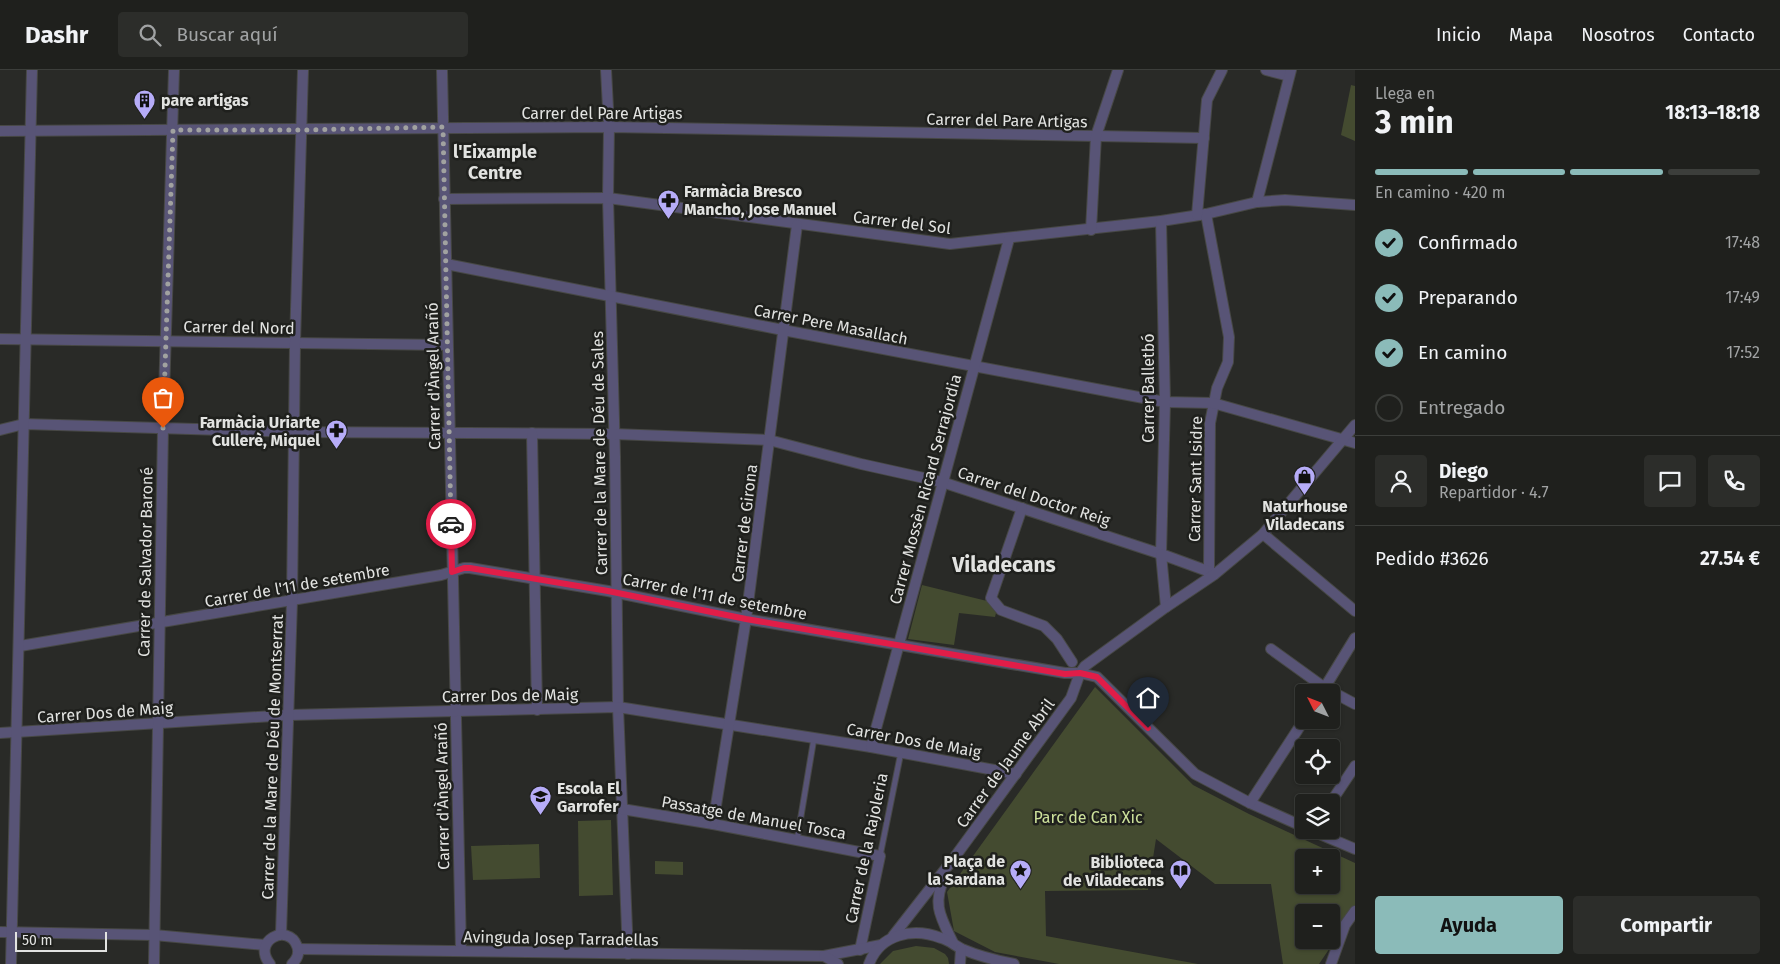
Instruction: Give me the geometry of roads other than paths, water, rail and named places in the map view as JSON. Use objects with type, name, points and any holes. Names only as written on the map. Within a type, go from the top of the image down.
[{"type":"street","points":[[11,964],[20,646],[32,70]]},
{"type":"street","name":"Carrer de Salvador Baroné","points":[[154,964],[163,428],[174,70]]},
{"type":"street","name":"Carrer de la Mare de Déu de Montserrat","points":[[281,934],[292,601],[295,343],[303,70]]},
{"type":"street","name":"Carrer d'Àngel Arañó","points":[[442,70],[461,951]]},
{"type":"street","name":"Carrer de la Mare de Déu de Sales","points":[[606,70],[609,127],[608,198],[618,707],[628,954]]},
{"type":"street","points":[[1091,230],[1096,136],[1118,70]]},
{"type":"street","name":"Carrer Sant Isidre","points":[[1212,572],[1210,423],[1217,388],[1228,362],[1229,337],[1201,215],[1207,100],[1222,70]]},
{"type":"street","points":[[1257,202],[1290,73],[1266,70]]},
{"type":"street","name":"Carrer del Pare Artigas","points":[[0,131],[609,127],[1204,138]]},
{"type":"street","name":"Carrer del Sol","points":[[444,199],[608,198],[950,244],[1010,239],[1160,221],[1201,215],[1257,202],[1285,200],[1355,205]]},
{"type":"street","name":"Carrer Balletbó","points":[[1160,221],[1165,402],[1161,554],[1166,607]]},
{"type":"street","name":"Carrer de Girona","points":[[713,824],[746,619],[797,224]]},
{"type":"street","name":"Carrer Mossèn Ricard Serrajordia","points":[[871,747],[1010,239]]},
{"type":"street","name":"Carrer Pere Masallach","points":[[446,264],[1165,402],[1213,404],[1355,442]]},
{"type":"street","name":"Carrer del Nord","points":[[0,339],[448,345]]},
{"type":"street","name":"Carrer del Doctor Reig","points":[[0,430],[24,424],[294,432],[614,434],[769,440],[861,464],[942,482],[1212,572]]},
{"type":"street","points":[[1212,572],[1263,534],[1355,425]]},
{"type":"street","points":[[532,433],[537,710]]},
{"type":"street","points":[[1022,508],[991,598],[1000,610],[1044,626],[1058,639],[1072,662]]},
{"type":"street","points":[[1263,534],[1355,611]]},
{"type":"street","name":"Carrer de l'11 de setembre","points":[[20,646],[292,601],[441,575],[470,568],[534,578],[746,619],[1065,674],[1080,673]]},
{"type":"street","name":"Carrer de Jaume Abril","points":[[893,936],[954,858],[1071,698],[1080,673],[1085,666],[1212,572]]},
{"type":"street","points":[[1328,684],[1355,638]]},
{"type":"street","points":[[1271,648],[1316,684]]},
{"type":"street","points":[[1080,673],[1097,677],[1195,774],[1295,823]]},
{"type":"street","points":[[1340,697],[1355,704]]},
{"type":"street","name":"Carrer Dos de Maig","points":[[0,733],[289,715],[618,707],[901,752],[1016,774]]},
{"type":"street","points":[[1250,802],[1298,729]]},
{"type":"street","points":[[1336,794],[1355,766]]},
{"type":"street","name":"Passatge de Manuel Tosca","points":[[622,809],[713,824],[880,856]]},
{"type":"street","points":[[1331,839],[1355,849]]},
{"type":"street","name":"Carrer de la Rajoleria","points":[[860,950],[880,856]]},
{"type":"street","name":"Carrer de Jaume Abril","points":[[954,858],[938,894],[938,910],[957,946]]},
{"type":"street","points":[[1331,964],[1345,925],[1355,911]]},
{"type":"street","points":[[0,932],[154,935],[265,946]]},
{"type":"street","points":[[270,964],[265,956],[265,946],[272,938],[281,934],[292,939],[298,949],[296,959],[292,964]]},
{"type":"street","points":[[869,964],[881,945],[893,936],[914,934],[929,935],[1008,964]]},
{"type":"street","name":"Avinguda Josep Tarradellas","points":[[298,949],[824,956],[881,945]]},
{"type":"street","points":[[957,946],[960,964]]},
{"type":"street","name":"Avinguda Josep Tarradellas","points":[[824,956],[838,964]]},
{"type":"lane","points":[[797,840],[814,738]]},
{"type":"lane","name":"Carrer de la Rajoleria","points":[[880,856],[901,752]]},
{"type":"place","name":"pare artigas","points":[[145,119]]},
{"type":"place","name":"Farmàcia Bresco Mancho, Jose Manuel","points":[[668,219]]},
{"type":"place","name":"Farmàcia Uriarte Cullerè, Miquel","points":[[336,450]]},
{"type":"place","name":"Naturhouse Viladecans","points":[[1305,496]]},
{"type":"place","name":"Escola El Garrofer","points":[[541,816]]},
{"type":"place","name":"Plaça de la Sardana","points":[[1021,889]]},
{"type":"place","name":"Biblioteca de Viladecans","points":[[1180,890]]},
{"type":"district","name":"l'Eixample Centre","points":[[495,162]]},
{"type":"district","name":"Viladecans","points":[[1004,565]]},
{"type":"park label","name":"Parc de Can Xic","points":[[1088,817]]}]
